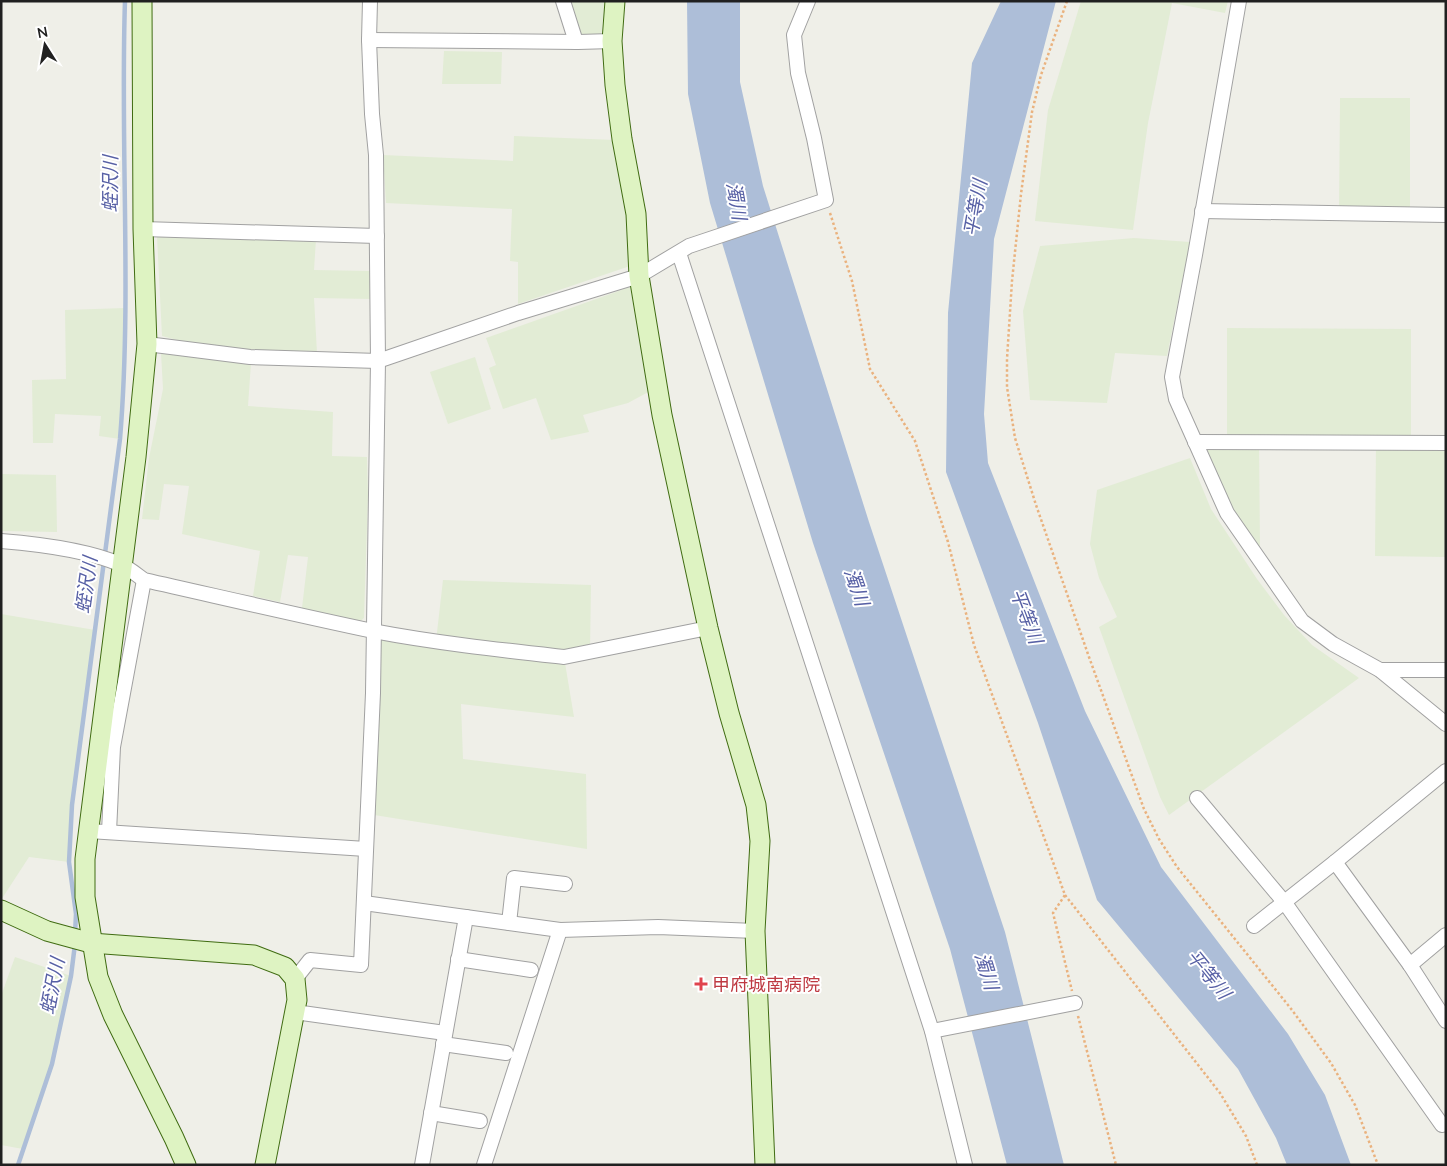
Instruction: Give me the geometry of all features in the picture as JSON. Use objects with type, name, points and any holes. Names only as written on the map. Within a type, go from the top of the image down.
[{"type":"street","points":[[109,832],[105,767],[118,564],[143,395],[147,344],[143,229],[142,1]]},
{"type":"street","points":[[295,979],[310,960],[362,965],[374,631],[378,361],[376,155],[369,40],[370,1]]},
{"type":"street","points":[[563,1],[576,42]]},
{"type":"street","points":[[615,1],[612,41],[615,85],[622,138],[636,214],[639,276],[662,415],[708,628],[729,713],[756,805],[760,841],[755,931],[765,1165]]},
{"type":"street","points":[[1239,1],[1172,377],[1176,398],[1227,513],[1302,621],[1333,644],[1380,670],[1446,724]]},
{"type":"street","points":[[147,344],[250,357],[378,361],[518,313],[639,276],[684,249],[820,202],[814,138],[798,73],[794,35],[804,4]]},
{"type":"street","points":[[369,40],[612,41]]},
{"type":"street","points":[[1202,211],[1446,215]]},
{"type":"street","points":[[143,229],[376,236]]},
{"type":"street","points":[[684,249],[938,1030],[964,1165]]},
{"type":"street","points":[[1195,442],[1446,443]]},
{"type":"street","points":[[1,541],[35,544],[96,557],[118,564],[144,580],[374,631],[436,641],[564,657],[708,628]]},
{"type":"street","points":[[144,580],[113,747],[105,767],[89,831],[85,859],[86,897],[80,939],[113,1015],[186,1165]]},
{"type":"street","points":[[1380,670],[1446,670]]},
{"type":"street","points":[[1254,926],[1446,771]]},
{"type":"street","points":[[1197,798],[1284,903],[1442,1126],[1446,1124]]},
{"type":"street","points":[[89,831],[366,849]]},
{"type":"street","points":[[1335,862],[1410,965],[1446,1021]]},
{"type":"street","points":[[509,923],[514,878],[565,884]]},
{"type":"street","points":[[364,903],[560,930],[658,927],[755,931]]},
{"type":"street","points":[[1,910],[47,930],[80,939],[254,955],[285,967],[295,979],[297,1000],[265,1165]]},
{"type":"street","points":[[422,1165],[466,917]]},
{"type":"street","points":[[484,1165],[560,930]]},
{"type":"street","points":[[1410,965],[1446,935]]},
{"type":"street","points":[[458,959],[531,970]]},
{"type":"street","points":[[938,1030],[1069,1004]]},
{"type":"street","points":[[295,1012],[444,1038],[506,1053]]},
{"type":"street","points":[[431,1113],[480,1121]]},
{"type":"path","points":[[1067,1],[1041,76],[1032,112],[1021,194],[1010,300],[1007,359],[1007,387],[1015,438],[1036,506],[1148,817],[1159,839],[1177,867],[1292,1010],[1331,1063],[1355,1105],[1378,1165]]},
{"type":"path","points":[[820,202],[852,281],[870,369],[915,441],[948,542],[974,645],[1065,895],[1220,1093],[1246,1136],[1258,1165]]},
{"type":"path","points":[[1065,895],[1053,913],[1069,1004],[1116,1165]]},
{"type":"green space","points":[[569,1],[605,1],[601,37],[579,35]]},
{"type":"green space","points":[[1081,1],[1228,1],[1225,13],[1172,3],[1148,123],[1133,230],[1035,221],[1048,110]]},
{"type":"green space","points":[[444,51],[502,52],[501,84],[442,84]]},
{"type":"green space","points":[[1340,98],[1410,98],[1410,214],[1339,213]]},
{"type":"green space","points":[[514,136],[615,140],[627,206],[630,266],[518,304],[518,262],[510,261],[512,209],[386,203],[383,155],[513,161]]},
{"type":"green space","points":[[157,237],[316,239],[314,270],[370,271],[372,299],[314,298],[317,353],[247,349],[185,342],[162,336]]},
{"type":"green space","points":[[1134,238],[1190,242],[1167,356],[1115,353],[1107,403],[1030,400],[1023,311],[1040,246]]},
{"type":"green space","points":[[630,287],[652,390],[628,403],[583,415],[589,432],[551,440],[536,398],[503,409],[489,368],[496,365],[486,338]]},
{"type":"green space","points":[[125,308],[125,379],[120,439],[99,436],[101,416],[55,414],[53,443],[33,443],[32,380],[66,379],[65,310]]},
{"type":"green space","points":[[1227,328],[1411,329],[1411,442],[1446,443],[1446,557],[1375,556],[1376,443],[1259,442],[1260,546],[1255,546],[1233,513],[1204,442],[1227,442]]},
{"type":"green space","points":[[161,353],[251,363],[248,406],[333,412],[332,456],[367,457],[368,495],[364,618],[357,624],[302,608],[308,557],[288,555],[280,602],[253,596],[260,551],[182,534],[189,486],[164,484],[159,520],[142,519],[149,458],[163,389]]},
{"type":"green space","points":[[475,357],[491,409],[448,424],[430,372]]},
{"type":"green space","points":[[1190,458],[1211,509],[1257,579],[1284,615],[1312,645],[1359,678],[1169,815],[1160,797],[1099,627],[1117,617],[1099,578],[1090,544],[1097,490]]},
{"type":"green space","points":[[1,474],[56,475],[57,532],[1,531]]},
{"type":"green space","points":[[443,580],[591,585],[590,652],[564,657],[574,717],[461,704],[463,759],[586,774],[587,849],[368,814],[374,631],[436,641]]},
{"type":"green space","points":[[1,614],[95,630],[72,805],[69,862],[29,857],[1,900]]},
{"type":"green space","points":[[15,957],[71,976],[52,1064],[23,1149],[1,1145],[1,996]]},
{"type":"water","name":"濁川","points":[[687,1],[740,1],[740,82],[763,186],[869,522],[1005,932],[1064,1165],[1007,1165],[950,949],[813,543],[710,203],[688,94]]},
{"type":"water","name":"平等川","points":[[1001,1],[1056,1],[994,239],[984,414],[988,463],[1085,711],[1161,867],[1288,1034],[1325,1095],[1351,1165],[1287,1165],[1276,1138],[1238,1069],[1097,900],[1038,723],[946,472],[948,313],[972,63]]},
{"type":"waterway","name":"蛭沢川","points":[[75,934],[76,914],[69,862],[72,805],[120,439],[123,385],[126,275],[125,1]]},
{"type":"waterway","name":"蛭沢川","points":[[18,1165],[52,1064],[71,976],[75,944]]},
{"type":"place","name":"甲府城南病院","points":[[701,984]]}]
